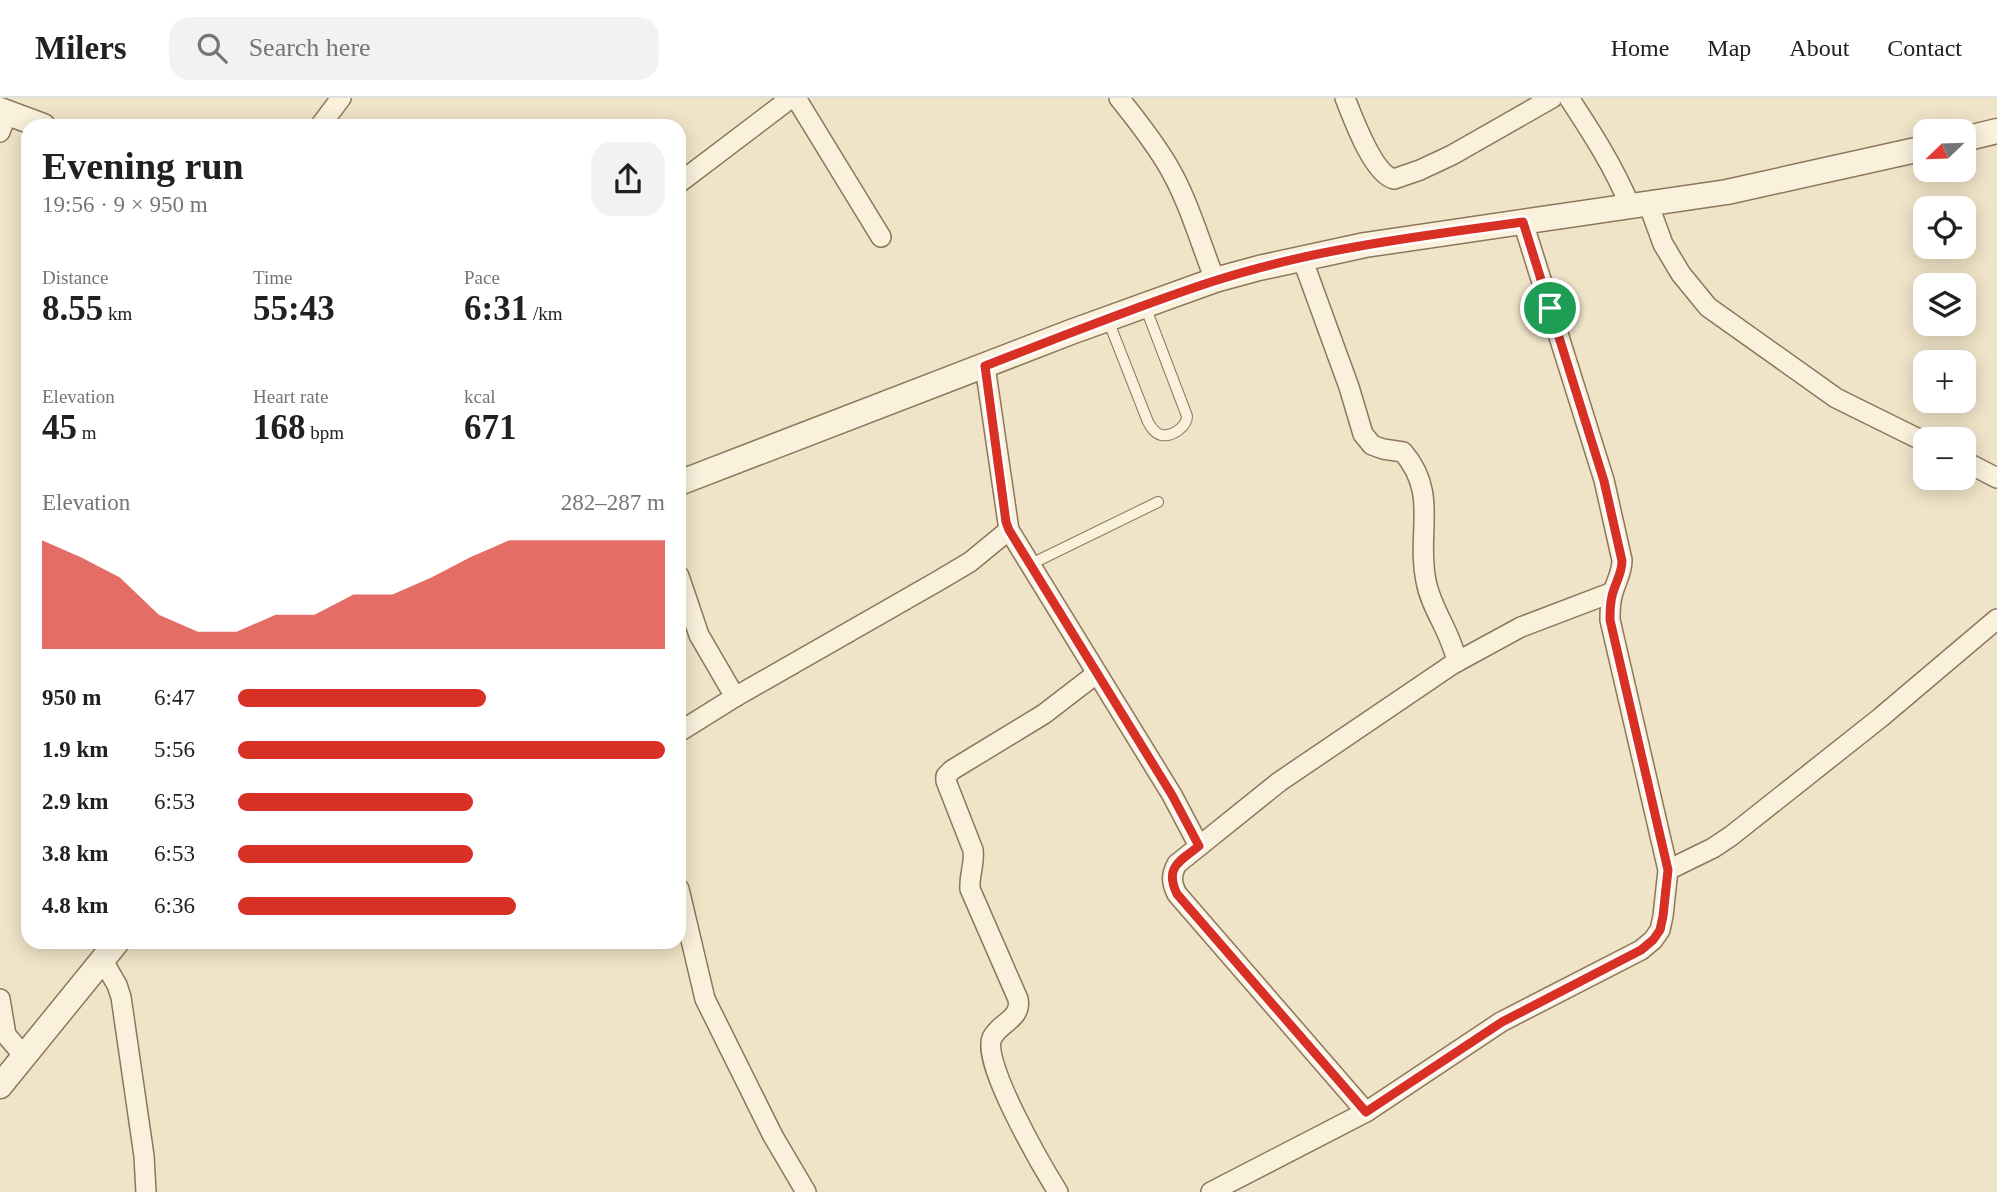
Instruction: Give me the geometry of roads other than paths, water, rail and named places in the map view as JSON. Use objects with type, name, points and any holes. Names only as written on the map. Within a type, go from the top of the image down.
[{"type":"street","points":[[325,119],[341,98]]},
{"type":"street","points":[[686,178],[793,98],[881,237]]},
{"type":"street","points":[[1119,98],[1168,166],[1215,280]]},
{"type":"street","points":[[1345,98],[1379,169],[1384,175],[1394,179],[1452,155],[1552,98]]},
{"type":"street","points":[[1569,98],[1681,274],[1709,307],[1836,398],[1913,436]]},
{"type":"street","points":[[2,118],[21,122]]},
{"type":"street","points":[[1976,136],[1997,131]]},
{"type":"street","points":[[686,480],[1215,280],[1365,245],[1727,192],[1913,151]]},
{"type":"street","points":[[1211,1192],[1366,1112],[1502,1022],[1641,950],[1660,930],[1668,870],[1610,620],[1613,592],[1622,572],[1622,561],[1604,481],[1523,222]]},
{"type":"street","points":[[1302,258],[1349,387],[1363,434],[1372,445],[1403,452],[1415,468],[1423,486],[1422,560],[1426,585],[1449,634],[1457,662]]},
{"type":"street","points":[[985,366],[1009,530],[1172,795],[1199,846]]},
{"type":"street","points":[[1976,467],[1997,478]]},
{"type":"street","points":[[686,728],[735,696],[939,581],[970,562],[1009,530]]},
{"type":"street","points":[[1366,1112],[1177,894],[1172,883],[1172,872],[1177,864],[1279,782],[1457,662],[1521,627],[1613,592]]},
{"type":"street","points":[[686,597],[699,635],[735,696]]},
{"type":"street","points":[[1668,870],[1731,836],[1880,718],[1997,619]]},
{"type":"street","points":[[1058,1192],[1034,1152],[992,1058],[992,1038],[1017,1014],[1018,999],[970,889],[969,880],[974,859],[946,776],[1044,714],[1096,674]]},
{"type":"street","points":[[686,919],[705,999],[773,1136],[806,1192]]},
{"type":"street","points":[[0,1086],[109,950]]},
{"type":"street","points":[[109,950],[121,997],[145,1156],[146,1192]]},
{"type":"street","points":[[0,999],[6,1035],[24,1056]]},
{"type":"lane","points":[[1107,319],[1148,422],[1158,434],[1165,435],[1184,427],[1187,416],[1145,306]]},
{"type":"lane","points":[[1029,565],[1158,502]]}]
